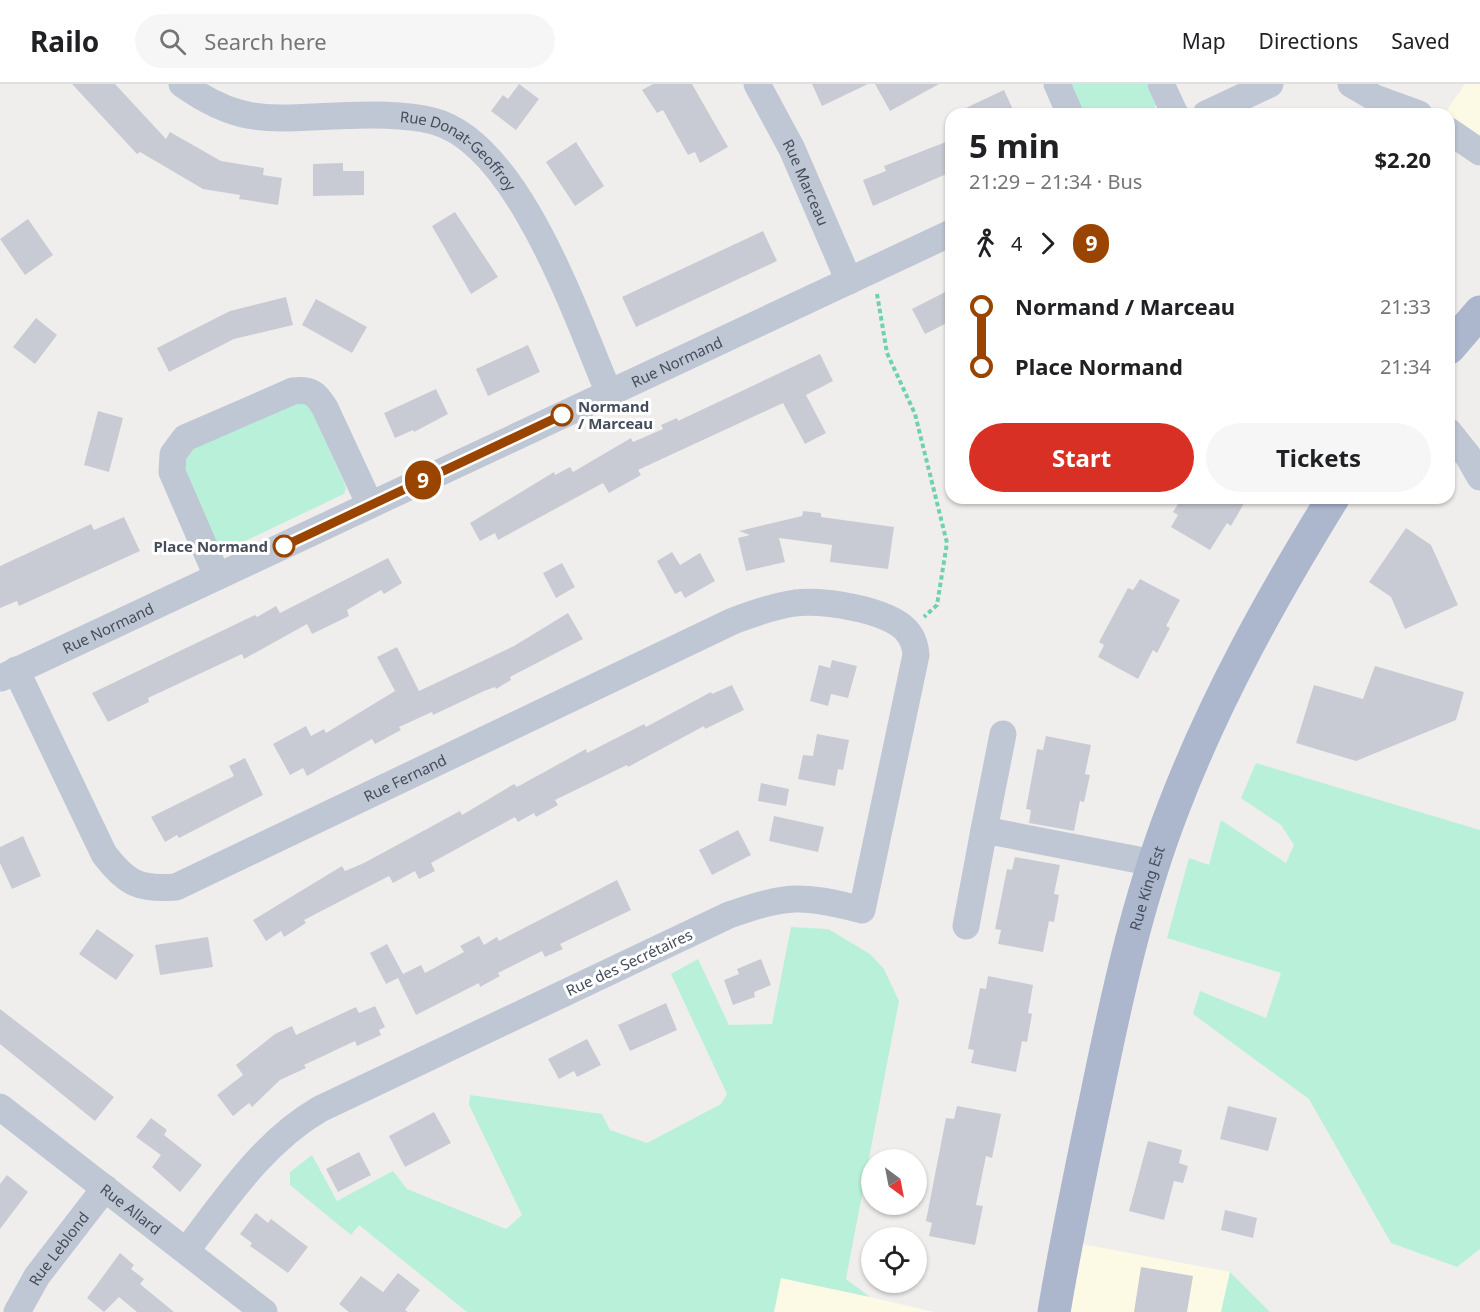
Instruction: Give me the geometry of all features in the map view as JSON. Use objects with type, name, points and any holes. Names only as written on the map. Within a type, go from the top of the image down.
[{"type":"main road","points":[[1455,341],[1480,312]]},
{"type":"main road","name":"Rue King Est","points":[[1054,1312],[1112,1019],[1142,899],[1154,863],[1202,739],[1240,660],[1276,591],[1329,504]]},
{"type":"street","name":"Rue Donat-Geoffroy","points":[[182,84],[220,108],[261,120],[366,115],[422,120],[434,122],[469,140],[502,174],[526,210],[549,252],[609,393]]},
{"type":"street","name":"Rue Marceau","points":[[758,84],[792,149],[849,281]]},
{"type":"street","points":[[1057,84],[1067,108]]},
{"type":"street","points":[[1161,84],[1172,108]]},
{"type":"street","points":[[1219,108],[1270,84]]},
{"type":"street","points":[[1351,84],[1375,98],[1402,108]]},
{"type":"street","points":[[1455,135],[1480,152]]},
{"type":"street","name":"Rue Normand","points":[[8,674],[945,237]]},
{"type":"street","points":[[217,576],[172,472],[173,454],[185,438],[293,391],[308,389],[316,394],[325,408],[370,505]]},
{"type":"street","points":[[1455,441],[1480,477]]},
{"type":"street","name":"Rue Fernand","points":[[8,674],[104,854],[116,870],[134,884],[153,889],[176,887],[733,621],[769,608],[798,603],[852,606],[892,620],[905,628]]},
{"type":"street","name":"Rue des Secrétaires","points":[[186,1251],[260,1157],[281,1136],[320,1109],[729,915],[766,902],[800,897],[862,910],[916,655],[914,640],[905,628]]},
{"type":"street","points":[[966,926],[1003,734]]},
{"type":"street","points":[[984,830],[1154,863]]},
{"type":"street","name":"Rue Allard","points":[[0,1107],[264,1312]]},
{"type":"street","name":"Rue Leblond","points":[[17,1312],[37,1276],[105,1188]]},
{"type":"path","points":[[873,270],[887,353],[915,414],[947,543],[937,605],[927,615],[905,628]]},
{"type":"shaded area","points":[[1465,84],[1480,84],[1480,152],[1455,135],[1455,108],[1448,108]]},
{"type":"shaded area","points":[[1066,1241],[1230,1272],[1221,1312],[1054,1312]]},
{"type":"shaded area","points":[[780,1278],[870,1297],[934,1312],[774,1312]]},
{"type":"green space","points":[[1070,84],[1147,84],[1156,105],[1154,108],[1081,108]]},
{"type":"green space","points":[[298,402],[309,404],[343,480],[346,488],[344,494],[228,549],[218,547],[184,473],[185,458],[192,449]]},
{"type":"green space","points":[[1256,763],[1480,830],[1480,1249],[1457,1267],[1391,1243],[1309,1099],[1193,1014],[1200,991],[1266,1018],[1281,973],[1167,938],[1189,858],[1209,865],[1221,820],[1286,863],[1294,845],[1281,825],[1241,798]]},
{"type":"green space","points":[[791,927],[828,929],[870,954],[884,969],[899,1001],[871,1149],[861,1149],[861,1200],[846,1279],[861,1290],[861,1293],[870,1297],[781,1278],[774,1312],[467,1312],[359,1225],[351,1235],[290,1185],[290,1172],[312,1155],[337,1201],[393,1171],[407,1189],[506,1229],[522,1215],[469,1105],[470,1095],[602,1114],[610,1130],[647,1143],[721,1104],[727,1094],[671,974],[698,959],[729,1025],[772,1024]]},
{"type":"green space","points":[[1230,1272],[1270,1312],[1221,1312]]},
{"type":"building","points":[[72,84],[115,84],[166,139],[170,132],[221,161],[264,168],[263,175],[282,178],[278,205],[239,199],[240,195],[203,189],[140,152],[137,154]]},
{"type":"building","points":[[519,84],[539,99],[516,130],[491,111],[503,95],[508,99]]},
{"type":"building","points":[[653,84],[692,84],[728,147],[700,163],[695,152],[688,155],[663,110],[657,113],[642,90]]},
{"type":"building","points":[[812,84],[868,84],[822,106]]},
{"type":"building","points":[[875,84],[939,84],[890,111]]},
{"type":"building","points":[[1004,90],[1012,108],[966,108]]},
{"type":"building","points":[[576,142],[604,186],[575,206],[546,162]]},
{"type":"building","points":[[945,142],[945,175],[873,206],[863,180],[886,171],[884,166]]},
{"type":"building","points":[[343,163],[343,171],[364,171],[364,195],[313,196],[313,164]]},
{"type":"building","points":[[455,212],[498,277],[471,294],[432,226]]},
{"type":"building","points":[[28,219],[53,255],[25,275],[0,239]]},
{"type":"building","points":[[763,231],[777,261],[636,327],[622,297]]},
{"type":"building","points":[[945,292],[945,324],[925,334],[912,309]]},
{"type":"building","points":[[286,297],[293,325],[234,339],[169,372],[157,348],[230,311]]},
{"type":"building","points":[[316,299],[367,327],[352,353],[302,325]]},
{"type":"building","points":[[36,318],[57,335],[35,364],[13,347]]},
{"type":"building","points":[[528,345],[540,372],[488,396],[476,369]]},
{"type":"building","points":[[820,354],[833,381],[806,395],[826,433],[805,444],[783,403],[638,470],[641,475],[609,493],[603,483],[498,540],[495,533],[480,541],[470,523],[554,472],[555,475],[570,467],[573,472],[631,438],[633,442],[663,429],[661,425],[677,418],[678,421]]},
{"type":"building","points":[[436,389],[448,414],[414,432],[413,430],[395,438],[384,413]]},
{"type":"building","points":[[98,411],[123,418],[109,472],[84,465]]},
{"type":"building","points":[[1178,504],[1244,504],[1231,526],[1227,523],[1210,550],[1171,527],[1178,515],[1173,512]]},
{"type":"building","points":[[803,511],[821,513],[821,517],[894,527],[888,569],[830,562],[832,545],[779,538],[785,562],[746,571],[738,538],[750,535],[739,531],[802,516]]},
{"type":"building","points":[[124,517],[140,551],[19,606],[17,601],[0,608],[0,566],[91,524],[94,530]]},
{"type":"building","points":[[1406,528],[1431,545],[1458,605],[1405,629],[1391,597],[1369,582]]},
{"type":"building","points":[[672,552],[680,565],[700,553],[715,581],[685,598],[681,591],[675,594],[657,561]]},
{"type":"building","points":[[388,558],[402,583],[384,594],[381,590],[347,610],[349,616],[312,634],[307,624],[244,659],[242,654],[148,698],[149,702],[108,722],[92,693],[255,615],[257,617],[276,606],[280,613]]},
{"type":"building","points":[[562,563],[575,587],[556,598],[543,573]]},
{"type":"building","points":[[1140,579],[1180,600],[1166,626],[1170,628],[1157,653],[1153,650],[1138,679],[1098,657],[1104,645],[1099,642],[1128,588],[1133,590]]},
{"type":"building","points":[[568,613],[583,639],[510,677],[511,680],[496,689],[495,687],[484,691],[433,715],[432,712],[399,727],[401,730],[375,744],[372,739],[307,776],[303,768],[290,775],[273,744],[306,726],[311,736],[324,729],[326,733],[395,691],[377,657],[397,647],[419,691],[514,646]]},
{"type":"building","points":[[832,660],[857,666],[848,698],[831,694],[828,706],[810,701],[819,665],[830,668]]},
{"type":"building","points":[[1375,666],[1464,692],[1456,720],[1356,761],[1296,743],[1314,685],[1363,699]]},
{"type":"building","points":[[732,685],[744,710],[705,729],[704,726],[628,767],[627,765],[555,800],[558,805],[536,817],[534,813],[518,822],[515,817],[431,863],[435,871],[419,879],[415,871],[393,883],[389,876],[304,920],[306,923],[284,937],[281,931],[266,941],[253,920],[342,866],[345,871],[364,863],[460,811],[462,815],[514,784],[517,787],[586,749],[587,753],[644,724],[646,727],[711,692],[712,694]]},
{"type":"building","points":[[817,734],[849,740],[843,770],[838,769],[835,786],[798,779],[803,755],[813,756]]},
{"type":"building","points":[[1046,736],[1091,745],[1085,774],[1090,775],[1084,802],[1080,801],[1074,831],[1029,823],[1031,810],[1026,809],[1037,749],[1043,750]]},
{"type":"building","points":[[245,758],[263,795],[179,838],[177,835],[165,842],[151,817],[234,776],[229,766]]},
{"type":"building","points":[[761,783],[789,789],[786,806],[758,801]]},
{"type":"building","points":[[774,816],[824,827],[818,852],[769,841]]},
{"type":"building","points":[[738,830],[751,855],[712,875],[699,850]]},
{"type":"building","points":[[23,836],[41,876],[12,889],[0,863],[0,847]]},
{"type":"building","points":[[1015,857],[1060,865],[1054,894],[1059,895],[1054,922],[1049,921],[1043,952],[998,944],[1001,930],[995,929],[1007,869],[1012,870]]},
{"type":"building","points":[[617,880],[631,910],[560,944],[563,949],[545,957],[542,951],[498,973],[500,976],[480,987],[479,983],[416,1015],[398,978],[386,984],[370,953],[387,944],[403,974],[421,965],[425,973],[464,952],[460,946],[479,936],[484,945],[497,937],[499,941]]},
{"type":"building","points":[[97,929],[134,955],[116,980],[79,954]]},
{"type":"building","points":[[208,937],[213,967],[160,975],[155,945]]},
{"type":"building","points":[[761,959],[771,985],[754,992],[755,997],[733,1005],[724,980],[739,974],[737,969]]},
{"type":"building","points":[[988,976],[1033,985],[1028,1013],[1032,1014],[1027,1042],[1022,1041],[1016,1072],[971,1063],[974,1050],[968,1049],[980,988],[986,989]]},
{"type":"building","points":[[666,1003],[677,1030],[630,1051],[618,1025]]},
{"type":"building","points":[[375,1006],[385,1027],[379,1030],[381,1035],[357,1046],[355,1041],[304,1065],[306,1068],[280,1080],[252,1107],[249,1103],[233,1116],[217,1095],[243,1075],[236,1065],[275,1034],[292,1026],[296,1035],[356,1007],[359,1013]]},
{"type":"building","points":[[0,1009],[114,1097],[95,1121],[0,1044]]},
{"type":"building","points":[[587,1039],[601,1065],[577,1077],[574,1071],[559,1079],[548,1059]]},
{"type":"building","points":[[957,1106],[1001,1114],[992,1158],[986,1156],[976,1205],[983,1206],[975,1245],[929,1236],[932,1223],[926,1221],[946,1118],[954,1119]]},
{"type":"building","points":[[1228,1106],[1277,1118],[1268,1151],[1220,1139]]},
{"type":"building","points":[[434,1112],[451,1143],[405,1167],[389,1136]]},
{"type":"building","points":[[151,1118],[167,1130],[164,1135],[202,1165],[180,1192],[152,1167],[161,1155],[136,1137]]},
{"type":"building","points":[[1148,1141],[1182,1150],[1179,1163],[1188,1166],[1183,1183],[1174,1181],[1164,1220],[1129,1211]]},
{"type":"building","points":[[359,1152],[371,1175],[338,1192],[326,1169]]},
{"type":"building","points":[[7,1175],[28,1192],[0,1229],[0,1184]]},
{"type":"building","points":[[1225,1210],[1257,1218],[1253,1238],[1221,1230]]},
{"type":"building","points":[[256,1213],[268,1223],[271,1219],[308,1247],[288,1273],[250,1246],[252,1243],[240,1234]]},
{"type":"building","points":[[120,1253],[134,1265],[131,1269],[144,1279],[140,1284],[174,1312],[137,1312],[119,1297],[104,1312],[87,1298]]},
{"type":"building","points":[[1141,1267],[1193,1276],[1187,1312],[1134,1312]]},
{"type":"building","points":[[398,1273],[420,1290],[405,1310],[408,1312],[349,1312],[339,1304],[361,1276],[383,1292]]},
{"type":"bus line","name":"9","points":[[284,546],[562,415]]},
{"type":"place","name":"Normand / Marceau","points":[[562,415]]},
{"type":"place","name":"Place Normand","points":[[284,546]]}]
